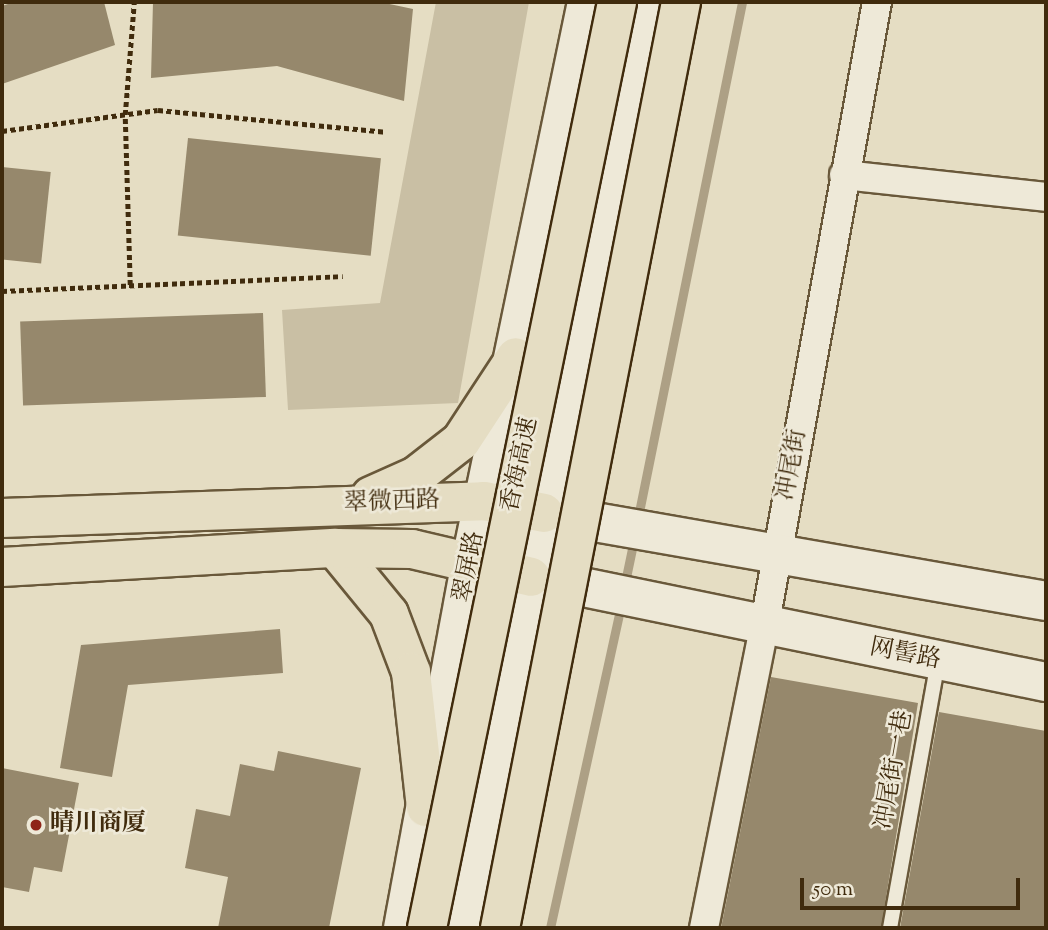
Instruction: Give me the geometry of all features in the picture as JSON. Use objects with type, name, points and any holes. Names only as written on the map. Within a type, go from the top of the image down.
[{"type":"main road","name":"翠屏路","points":[[403,928],[470,565],[516,357],[587,2]]},
{"type":"main road","name":"香海高速","points":[[427,928],[617,2]]},
{"type":"main road","points":[[462,928],[645,2]]},
{"type":"main road","points":[[500,928],[681,2]]},
{"type":"main road","points":[[332,505],[390,489],[443,458],[478,421],[516,357]]},
{"type":"main road","name":"翠微西路","points":[[2,518],[484,501],[778,551],[1046,601]]},
{"type":"main road","points":[[335,548],[388,614],[411,672],[426,807]]},
{"type":"main road","name":"翠微西路","points":[[2,568],[335,548],[412,549],[470,565],[764,628]]},
{"type":"main road","name":"网髻路","points":[[764,628],[1046,682]]},
{"type":"street","name":"冲尾街","points":[[704,928],[764,628],[877,2]]},
{"type":"street","points":[[844,175],[1046,197]]},
{"type":"lane","name":"冲尾街一巷","points":[[890,928],[938,662]]},
{"type":"path","points":[[130,285],[125,115],[134,2]]},
{"type":"path","points":[[2,131],[158,110],[385,132]]},
{"type":"path","points":[[2,291],[343,276]]},
{"type":"shaded area","points":[[436,2],[529,2],[458,403],[288,410],[282,310],[380,303]]},
{"type":"building","points":[[14,2],[104,2],[115,45],[2,84],[2,6]]},
{"type":"building","points":[[153,2],[380,2],[413,9],[404,101],[277,66],[151,78]]},
{"type":"building","points":[[188,138],[381,158],[371,256],[178,235]]},
{"type":"building","points":[[2,167],[51,172],[41,264],[2,260]]},
{"type":"building","points":[[263,313],[266,397],[23,405],[20,321]]},
{"type":"building","points":[[280,629],[283,673],[128,685],[112,777],[60,768],[81,645]]},
{"type":"building","points":[[771,677],[918,703],[881,928],[721,928]]},
{"type":"building","points":[[939,712],[1046,731],[1046,928],[900,928]]},
{"type":"building","points":[[278,751],[361,768],[329,928],[218,928],[228,877],[185,868],[196,809],[230,816],[240,764],[274,771]]},
{"type":"building","name":"晴川商厦","points":[[2,768],[79,783],[62,872],[34,867],[29,892],[2,887]]},
{"type":"waterway","points":[[637,522],[742,2]]},
{"type":"waterway","points":[[624,587],[634,539]]},
{"type":"waterway","points":[[550,928],[621,604]]},
{"type":"place","name":"晴川商厦","points":[[36,825]]}]
